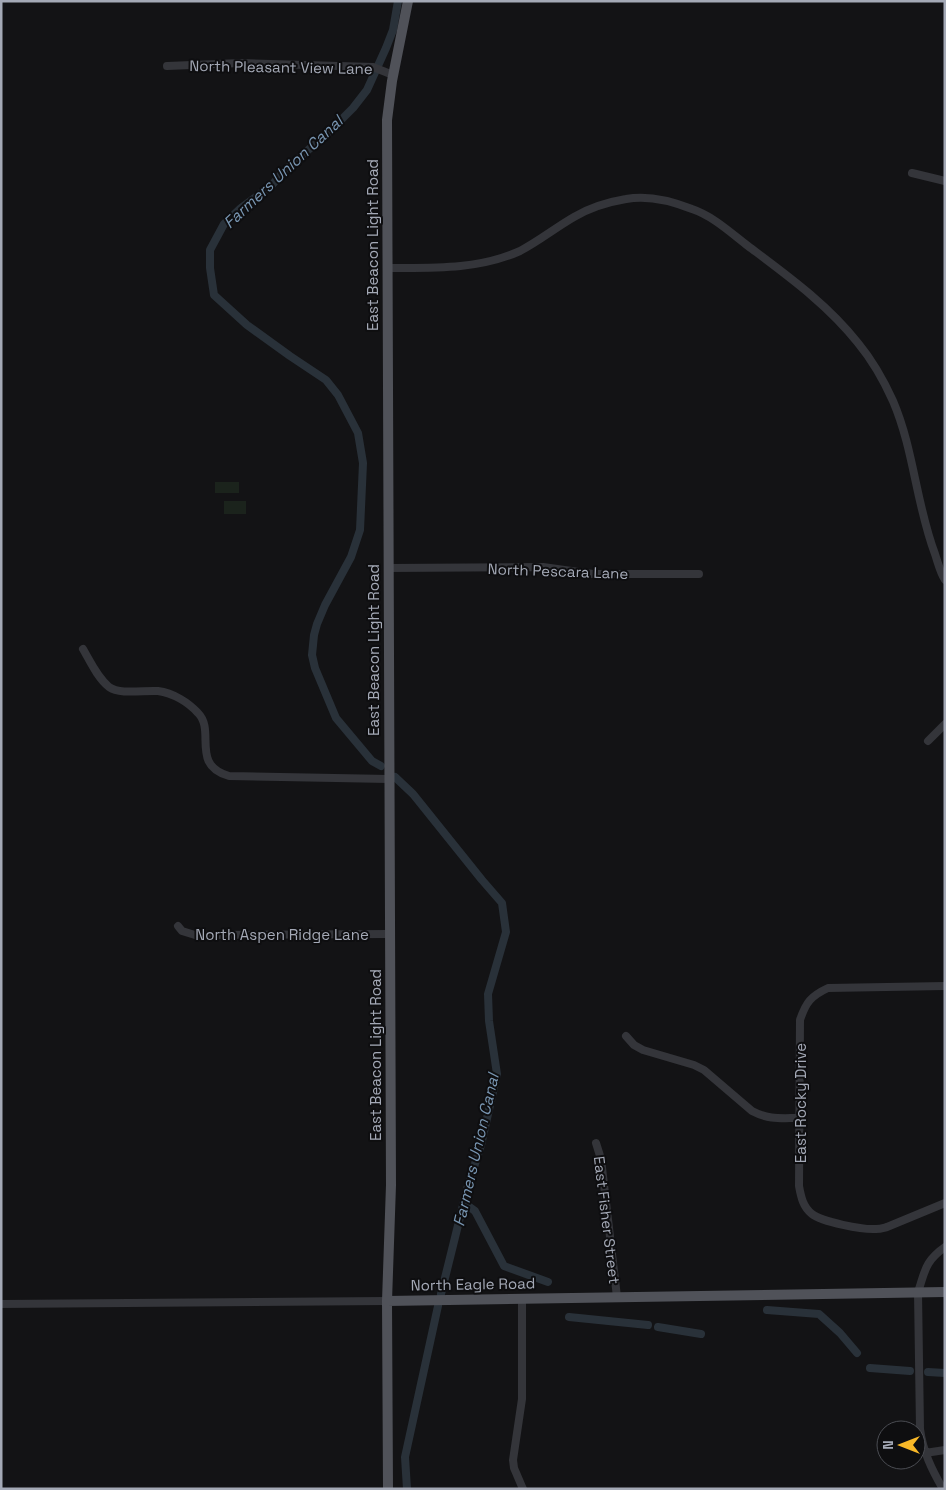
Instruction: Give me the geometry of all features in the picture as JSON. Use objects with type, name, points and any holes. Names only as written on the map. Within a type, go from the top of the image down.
[{"type":"main road","name":"East Beacon Light Road","points":[[388,1489],[387,1301],[390,1185],[387,120],[393,75],[406,19],[408,1]]},
{"type":"main road","name":"North Eagle Road","points":[[387,1301],[945,1292]]},
{"type":"street","name":"North Pleasant View Lane","points":[[167,66],[241,63],[377,68],[393,75]]},
{"type":"street","points":[[912,172],[945,181]]},
{"type":"street","points":[[387,268],[444,268],[485,262],[519,251],[538,241],[574,216],[592,208],[628,198],[668,201],[694,209],[720,224],[820,301],[860,344],[893,401],[904,431],[928,536],[945,580]]},
{"type":"street","name":"North Pescara Lane","points":[[388,568],[543,567],[593,574],[699,574]]},
{"type":"street","points":[[83,649],[101,679],[110,688],[121,691],[158,691],[181,699],[191,706],[202,718],[206,754],[214,769],[220,774],[229,776],[389,779]]},
{"type":"street","points":[[928,741],[945,724]]},
{"type":"street","name":"North Aspen Ridge Lane","points":[[178,926],[182,931],[195,935],[389,934]]},
{"type":"street","name":"East Rocky Drive","points":[[945,986],[828,988],[809,1000],[804,1007],[800,1020],[799,1186],[806,1207],[812,1214],[823,1220],[867,1229],[887,1227],[945,1203]]},
{"type":"street","points":[[626,1036],[634,1045],[643,1050],[694,1065],[704,1070],[752,1111],[771,1118],[800,1118]]},
{"type":"street","name":"East Fisher Street","points":[[596,1143],[601,1159],[617,1296]]},
{"type":"street","points":[[920,1420],[918,1292],[929,1260],[945,1247]]},
{"type":"street","points":[[522,1298],[522,1399],[513,1460],[514,1468],[523,1489]]},
{"type":"street","name":"North Eagle Road","points":[[1,1304],[387,1301]]},
{"type":"street","points":[[926,1453],[945,1450]]},
{"type":"street","points":[[926,1455],[943,1489]]},
{"type":"shaded area","points":[[215,482],[239,482],[239,493],[215,493]]},
{"type":"shaded area","points":[[224,501],[246,501],[246,514],[224,514]]},
{"type":"waterway","name":"Farmers Union Canal","points":[[381,766],[372,761],[336,718],[315,668],[312,655],[317,624],[351,557],[360,530],[363,463],[358,433],[338,395],[326,380],[247,325],[214,295],[210,268],[210,250],[224,224],[241,208],[272,185],[283,172],[331,130],[353,108],[367,90],[393,30],[398,1]]},
{"type":"waterway","name":"Farmers Union Canal","points":[[395,777],[413,794],[502,903],[506,932],[488,994],[489,1021],[497,1074],[481,1145],[467,1189],[441,1294]]},
{"type":"waterway","points":[[464,1203],[475,1211],[504,1266],[548,1282]]},
{"type":"waterway","name":"Farmers Union Canal","points":[[407,1489],[405,1457],[438,1306]]},
{"type":"waterway","points":[[767,1310],[819,1314],[840,1333],[857,1353]]},
{"type":"waterway","points":[[569,1317],[648,1325]]},
{"type":"waterway","points":[[658,1327],[701,1334]]},
{"type":"waterway","points":[[870,1368],[910,1371]]},
{"type":"waterway","points":[[928,1372],[945,1373]]}]
